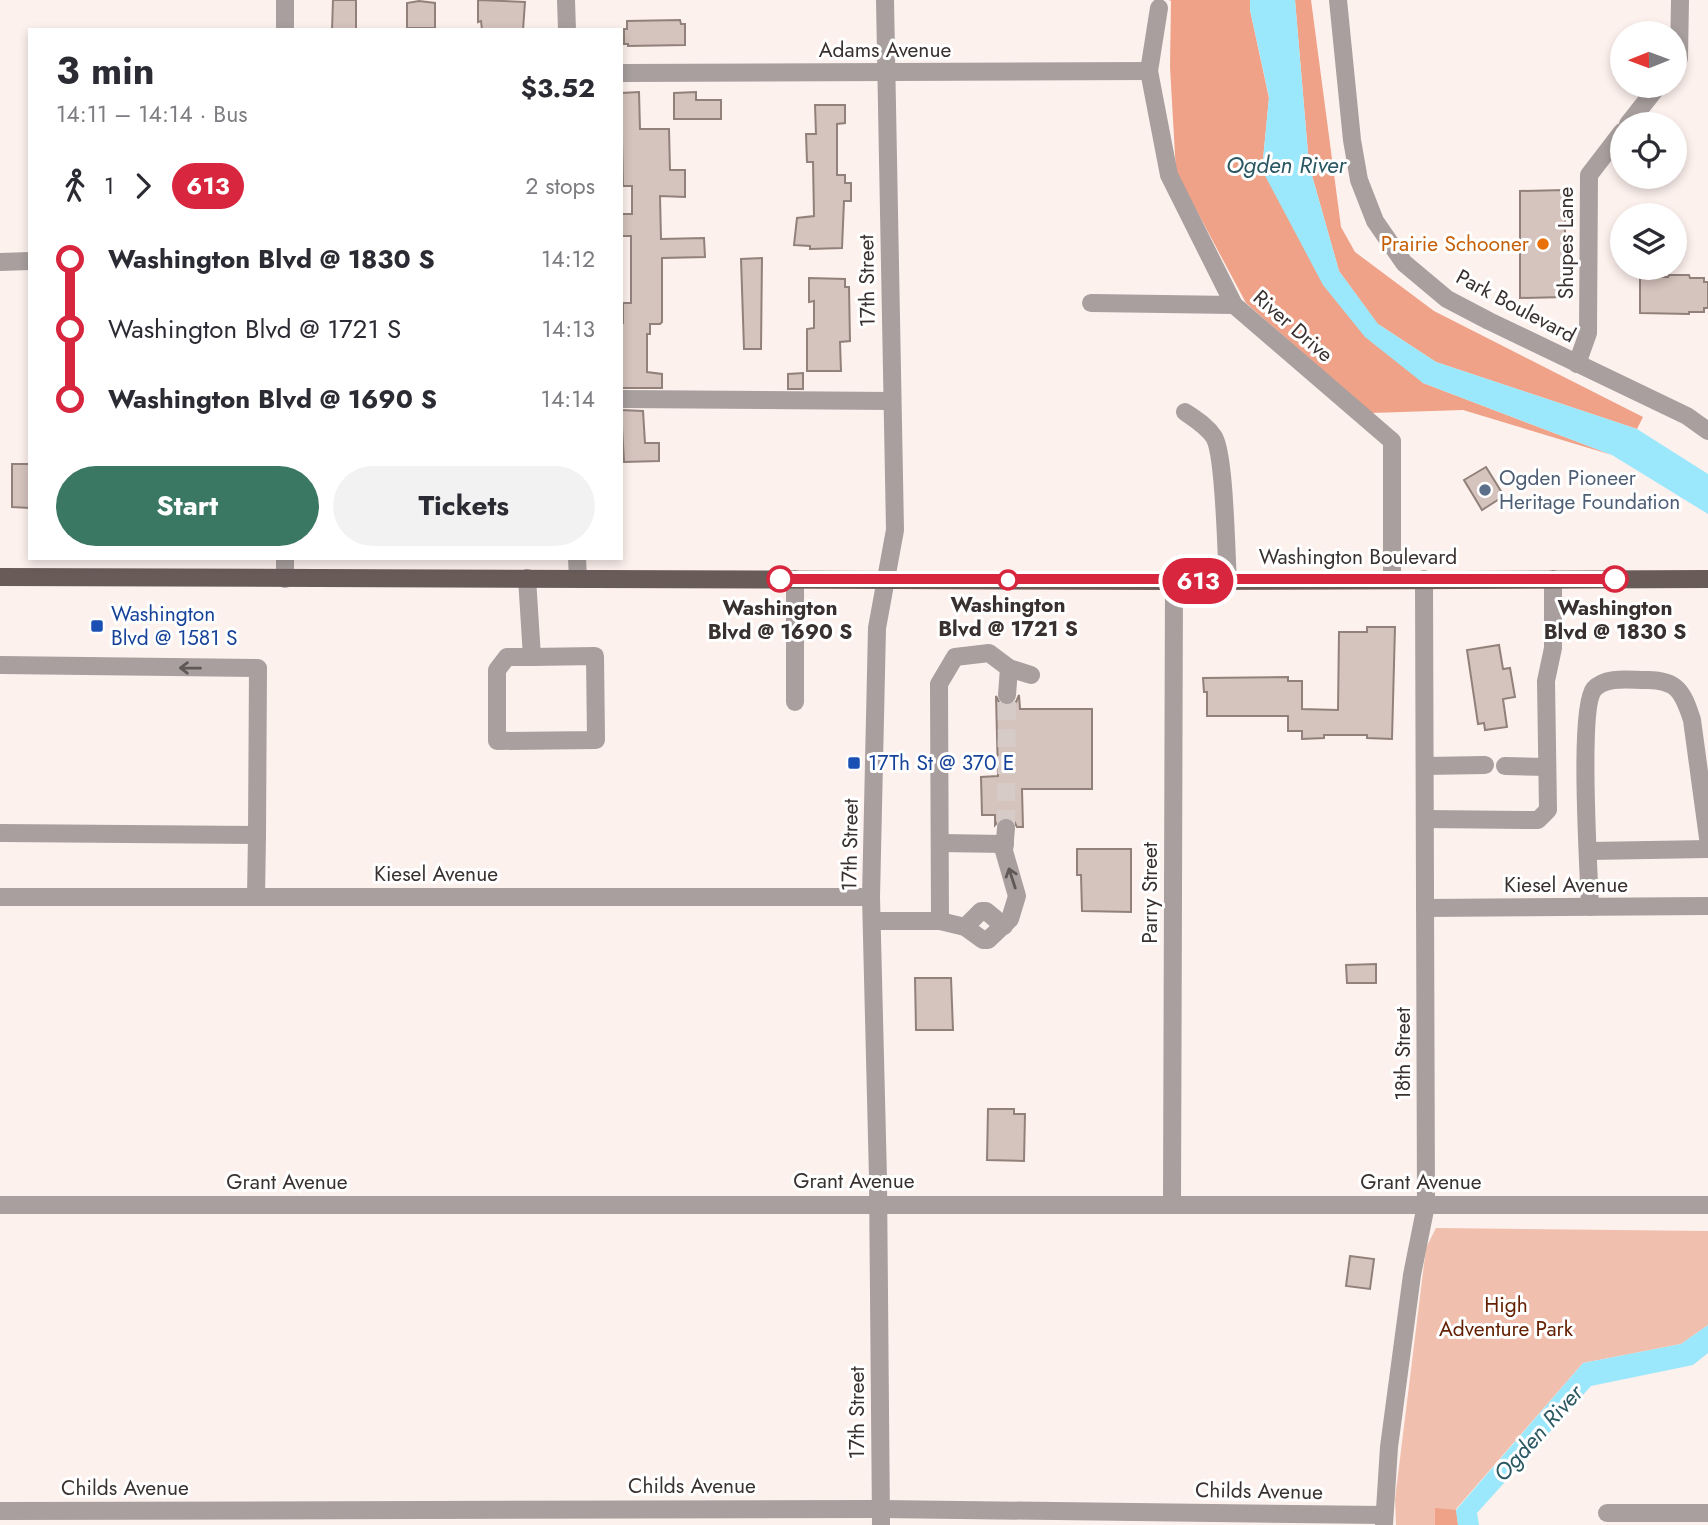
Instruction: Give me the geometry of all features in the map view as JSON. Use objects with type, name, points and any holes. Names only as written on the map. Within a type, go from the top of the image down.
[{"type":"main road","name":"Washington Boulevard","points":[[0,577],[1174,581],[1701,579]]},
{"type":"street","points":[[285,0],[285,28]]},
{"type":"street","points":[[566,0],[567,28]]},
{"type":"street","name":"17th Street","points":[[881,1517],[871,897],[877,628],[895,530],[885,0]]},
{"type":"street","name":"Park Boulevard","points":[[1339,0],[1352,140],[1359,180],[1375,221],[1404,263],[1447,299],[1687,416],[1708,431]]},
{"type":"street","points":[[1679,0],[1679,21]]},
{"type":"street","name":"River Drive","points":[[1159,8],[1149,71],[1169,175],[1234,305],[1392,441],[1392,579]]},
{"type":"street","name":"Adams Avenue","points":[[623,73],[1149,71]]},
{"type":"street","points":[[1637,112],[1649,98]]},
{"type":"street","name":"Shupes Lane","points":[[1577,364],[1588,333],[1589,176],[1610,148]]},
{"type":"street","points":[[0,262],[28,261]]},
{"type":"street","points":[[1091,303],[1234,305]]},
{"type":"street","points":[[623,399],[892,401]]},
{"type":"street","points":[[1185,412],[1206,427],[1216,439],[1228,581]]},
{"type":"street","points":[[285,560],[285,579]]},
{"type":"street","points":[[578,560],[578,579]]},
{"type":"street","points":[[527,578],[532,657]]},
{"type":"street","points":[[794,702],[795,579]]},
{"type":"street","name":"18th Street","points":[[1384,1520],[1389,1447],[1412,1275],[1426,1205],[1424,579]]},
{"type":"street","points":[[1425,819],[1538,820],[1548,810],[1546,681],[1553,648],[1553,579]]},
{"type":"street","name":"Parry Street","points":[[1172,1204],[1174,581]]},
{"type":"street","points":[[940,921],[939,684],[955,657],[989,653],[1009,668],[1031,675]]},
{"type":"street","points":[[595,656],[596,740],[498,741],[497,670],[508,657],[532,657],[595,656]]},
{"type":"street","points":[[0,665],[258,668],[256,897]]},
{"type":"street","points":[[1007,695],[1009,668]]},
{"type":"street","points":[[1590,907],[1586,739],[1589,698],[1597,686],[1607,681],[1656,679],[1667,681],[1676,687],[1692,720],[1708,838]]},
{"type":"street","points":[[1425,766],[1485,765]]},
{"type":"street","points":[[1505,766],[1547,767]]},
{"type":"street","points":[[0,833],[257,835]]},
{"type":"street","points":[[872,921],[940,921],[965,927],[983,940],[988,940],[1004,926],[1010,919],[1017,896],[1007,863],[1005,836],[940,843]]},
{"type":"street","points":[[1589,851],[1708,849]]},
{"type":"street","name":"Kiesel Avenue","points":[[0,897],[871,897]]},
{"type":"street","name":"Kiesel Avenue","points":[[1425,908],[1708,906]]},
{"type":"street","name":"Grant Avenue","points":[[0,1205],[1708,1205]]},
{"type":"street","name":"Childs Avenue","points":[[0,1511],[1384,1520]]},
{"type":"street","points":[[1607,1513],[1708,1513]]},
{"type":"green space","name":"High Adventure Park","points":[[1436,1228],[1708,1231],[1708,1325],[1681,1344],[1583,1363],[1456,1509],[1458,1525],[1396,1525],[1395,1499],[1426,1248]]},
{"type":"shaded area","points":[[1169,0],[1250,0],[1269,98],[1262,170],[1423,383],[1612,455],[1463,410],[1371,413],[1246,303],[1176,172]]},
{"type":"shaded area","points":[[1295,0],[1311,0],[1341,227],[1355,252],[1434,311],[1643,417],[1637,429],[1436,362],[1378,324],[1339,271],[1309,165]]},
{"type":"shaded area","points":[[1435,1508],[1456,1510],[1458,1525],[1435,1525]]},
{"type":"water","name":"Ogden River","points":[[1250,0],[1295,0],[1309,165],[1339,271],[1378,324],[1436,362],[1637,429],[1708,474],[1708,514],[1612,455],[1423,383],[1365,337],[1323,285],[1262,170],[1269,97]]},
{"type":"water","name":"Ogden River","points":[[1708,1325],[1708,1353],[1693,1365],[1591,1386],[1477,1513],[1479,1525],[1458,1525],[1456,1510],[1583,1363],[1681,1344]]},
{"type":"building","points":[[333,0],[356,0],[356,28],[332,28]]},
{"type":"building","points":[[478,0],[525,2],[523,28],[482,28],[481,21],[478,22]]},
{"type":"building","points":[[407,3],[435,3],[435,28],[407,28]]},
{"type":"building","points":[[680,20],[681,24],[685,24],[685,45],[624,44],[627,21]]},
{"type":"building","points":[[639,92],[640,129],[669,129],[670,170],[685,170],[685,197],[660,196],[661,239],[704,238],[705,257],[662,258],[662,322],[650,324],[650,334],[647,334],[647,372],[662,374],[662,388],[623,388],[623,303],[631,303],[631,236],[623,236],[623,214],[632,214],[632,186],[623,186],[623,93]]},
{"type":"building","points":[[696,92],[696,100],[721,100],[721,119],[674,119],[674,93]]},
{"type":"building","points":[[815,105],[845,105],[845,123],[837,124],[837,175],[845,175],[845,183],[851,183],[851,201],[844,201],[842,248],[810,249],[810,246],[794,245],[797,218],[814,216],[813,162],[807,162],[806,134],[816,134]]},
{"type":"building","name":"Prairie Schooner","points":[[1565,190],[1565,297],[1520,298],[1520,191]]},
{"type":"building","points":[[762,258],[761,349],[744,349],[741,259]]},
{"type":"building","points":[[1689,275],[1690,278],[1704,278],[1704,282],[1708,282],[1708,308],[1704,308],[1704,312],[1640,313],[1640,280],[1687,280]]},
{"type":"building","points":[[809,278],[845,279],[845,287],[849,287],[850,341],[840,342],[841,371],[807,371],[807,329],[814,328],[814,301],[809,302]]},
{"type":"building","points":[[803,373],[803,389],[788,389],[788,374]]},
{"type":"building","points":[[623,410],[643,411],[645,443],[659,443],[659,461],[624,462]]},
{"type":"building","points":[[12,464],[28,464],[28,508],[12,507]]},
{"type":"building","points":[[1486,467],[1504,496],[1482,510],[1464,480]]},
{"type":"building","points":[[1367,627],[1395,627],[1392,739],[1367,738],[1367,735],[1324,735],[1324,738],[1302,739],[1302,731],[1288,731],[1288,716],[1207,716],[1207,692],[1204,692],[1203,678],[1288,677],[1288,681],[1302,681],[1302,709],[1338,710],[1339,632],[1367,632]]},
{"type":"building","points":[[1499,645],[1503,669],[1510,668],[1515,697],[1503,699],[1507,727],[1485,730],[1484,723],[1478,724],[1467,650]]},
{"type":"building","points":[[1019,695],[1020,709],[1092,709],[1092,789],[1022,789],[1023,827],[1017,827],[1013,819],[1006,817],[1001,818],[995,825],[995,815],[982,815],[981,777],[998,776],[996,696],[1000,704],[1007,706],[1016,702]]},
{"type":"building","points":[[1077,849],[1131,849],[1131,912],[1082,911]]},
{"type":"building","points":[[1376,964],[1376,983],[1347,983],[1346,965]]},
{"type":"building","points":[[915,978],[951,978],[953,1030],[916,1030]]},
{"type":"building","points":[[988,1109],[1014,1109],[1014,1114],[1025,1114],[1024,1161],[987,1160]]},
{"type":"building","points":[[1350,1256],[1374,1259],[1370,1289],[1346,1286]]},
{"type":"tunnel","points":[[1006,828],[1007,695]]},
{"type":"bus line","name":"613","points":[[780,579],[1615,579]]},
{"type":"place","name":"Prairie Schooner","points":[[1543,244]]},
{"type":"place","name":"Ogden Pioneer Heritage Foundation","points":[[1485,490]]},
{"type":"place","name":"Washington Blvd @ 1690 S","points":[[780,579]]},
{"type":"place","name":"Washington Blvd @ 1830 S","points":[[1615,579]]},
{"type":"place","name":"Washington Blvd @ 1721 S","points":[[1008,580]]},
{"type":"place","name":"Washington Blvd @ 1581 S","points":[[97,626]]},
{"type":"place","name":"17Th St @ 370 E","points":[[854,763]]}]
